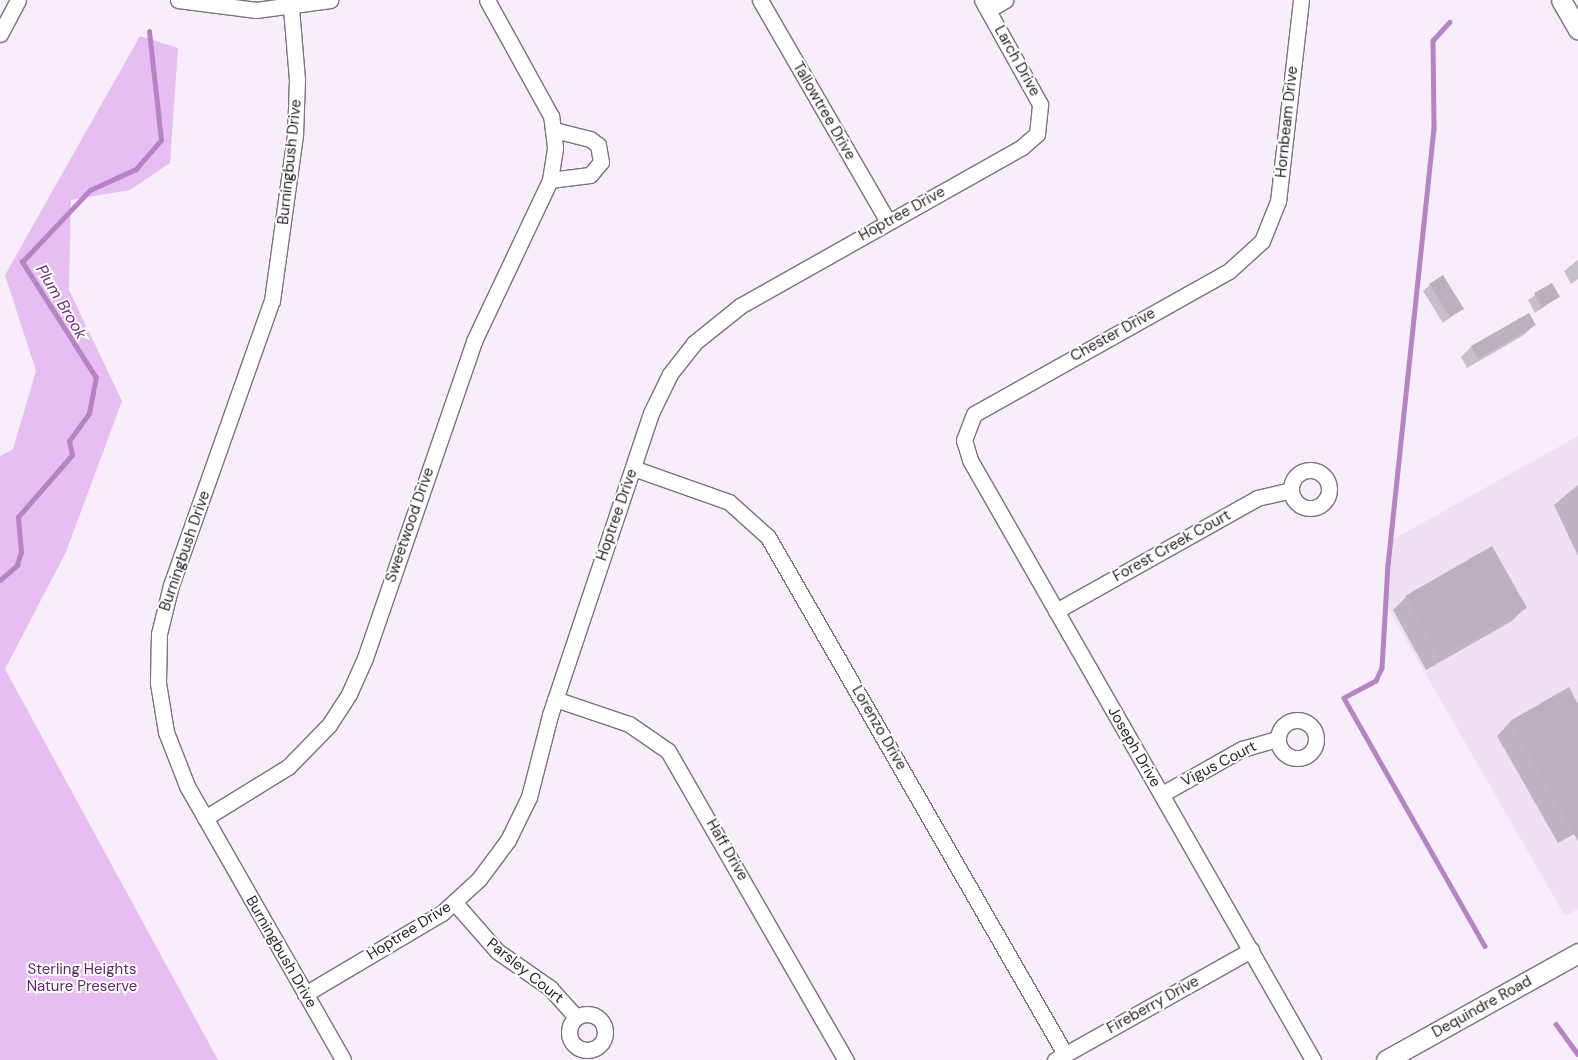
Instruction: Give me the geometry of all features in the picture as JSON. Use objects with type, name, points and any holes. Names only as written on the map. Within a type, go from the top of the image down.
[{"type":"main road","points":[[1562,0],[1578,29]]},
{"type":"main road","name":"Dequindre Road","points":[[1386,1060],[1578,953]]},
{"type":"street","points":[[0,34],[18,0]]},
{"type":"street","points":[[178,0],[232,8],[292,8],[330,0]]},
{"type":"street","name":"Sweetwood Drive","points":[[205,818],[288,767],[316,740],[348,694],[365,658],[474,341],[550,180],[554,130],[545,102],[487,0]]},
{"type":"street","name":"Tallowtree Drive","points":[[760,0],[888,222]]},
{"type":"street","points":[[985,5],[1006,0]]},
{"type":"street","name":"Hornbeam Drive","points":[[1262,241],[1278,201],[1301,0]]},
{"type":"street","name":"Larch Drive","points":[[985,5],[1036,93],[1040,126]]},
{"type":"street","name":"Burningbush Drive","points":[[292,8],[296,116],[272,300],[171,585],[159,634],[158,683],[166,732],[205,818],[342,1060]]},
{"type":"street","name":"Hoptree Drive","points":[[305,994],[455,903],[495,860],[519,818],[555,699],[660,394],[708,329],[740,306],[1022,147],[1040,126]]},
{"type":"street","points":[[550,180],[590,175],[601,162],[598,145],[590,139],[554,130]]},
{"type":"street","name":"Chester Drive","points":[[965,430],[981,409],[1229,271],[1262,241]]},
{"type":"street","name":"Joseph Drive","points":[[965,430],[970,460],[1313,1060]]},
{"type":"street","name":"Lorenzo Drive","points":[[633,468],[729,502],[768,537],[1060,1057]]},
{"type":"street","name":"Forest Creek Court","points":[[1056,611],[1257,498],[1291,490]]},
{"type":"street","name":"Haff Drive","points":[[555,699],[629,724],[668,751],[846,1060]]},
{"type":"street","name":"Vigus Court","points":[[1162,794],[1242,749],[1278,739]]},
{"type":"street","name":"Parsley Court","points":[[455,903],[497,951],[550,988],[576,1017]]},
{"type":"street","name":"Fireberry Drive","points":[[1060,1057],[1251,950]]},
{"type":"shaded area","points":[[1578,436],[1578,909],[1565,916],[1387,607],[1392,540]]},
{"type":"green space","name":"Sterling Heights Nature Preserve","points":[[140,36],[178,48],[170,163],[130,190],[71,200],[69,290],[122,401],[66,552],[5,669],[218,1060],[0,1060],[0,456],[13,449],[36,371],[5,275]]},
{"type":"building","points":[[1443,275],[1464,309],[1450,317],[1429,284]]},
{"type":"building","points":[[1552,283],[1560,297],[1542,307],[1534,293]]},
{"type":"building","points":[[1529,313],[1536,325],[1478,359],[1471,346]]},
{"type":"building","points":[[1492,546],[1527,608],[1440,657],[1405,596]]},
{"type":"building","points":[[1569,687],[1578,704],[1578,841],[1510,721]]},
{"type":"waterway","points":[[1450,22],[1433,41],[1434,128],[1388,564],[1382,668],[1376,681],[1344,698],[1485,946]]},
{"type":"waterway","name":"Plum Brook","points":[[0,580],[17,565],[21,552],[18,517],[72,455],[69,441],[89,413],[96,378],[22,262],[90,190],[136,169],[161,140],[149,32]]},
{"type":"waterway","points":[[1556,1024],[1578,1054]]}]
